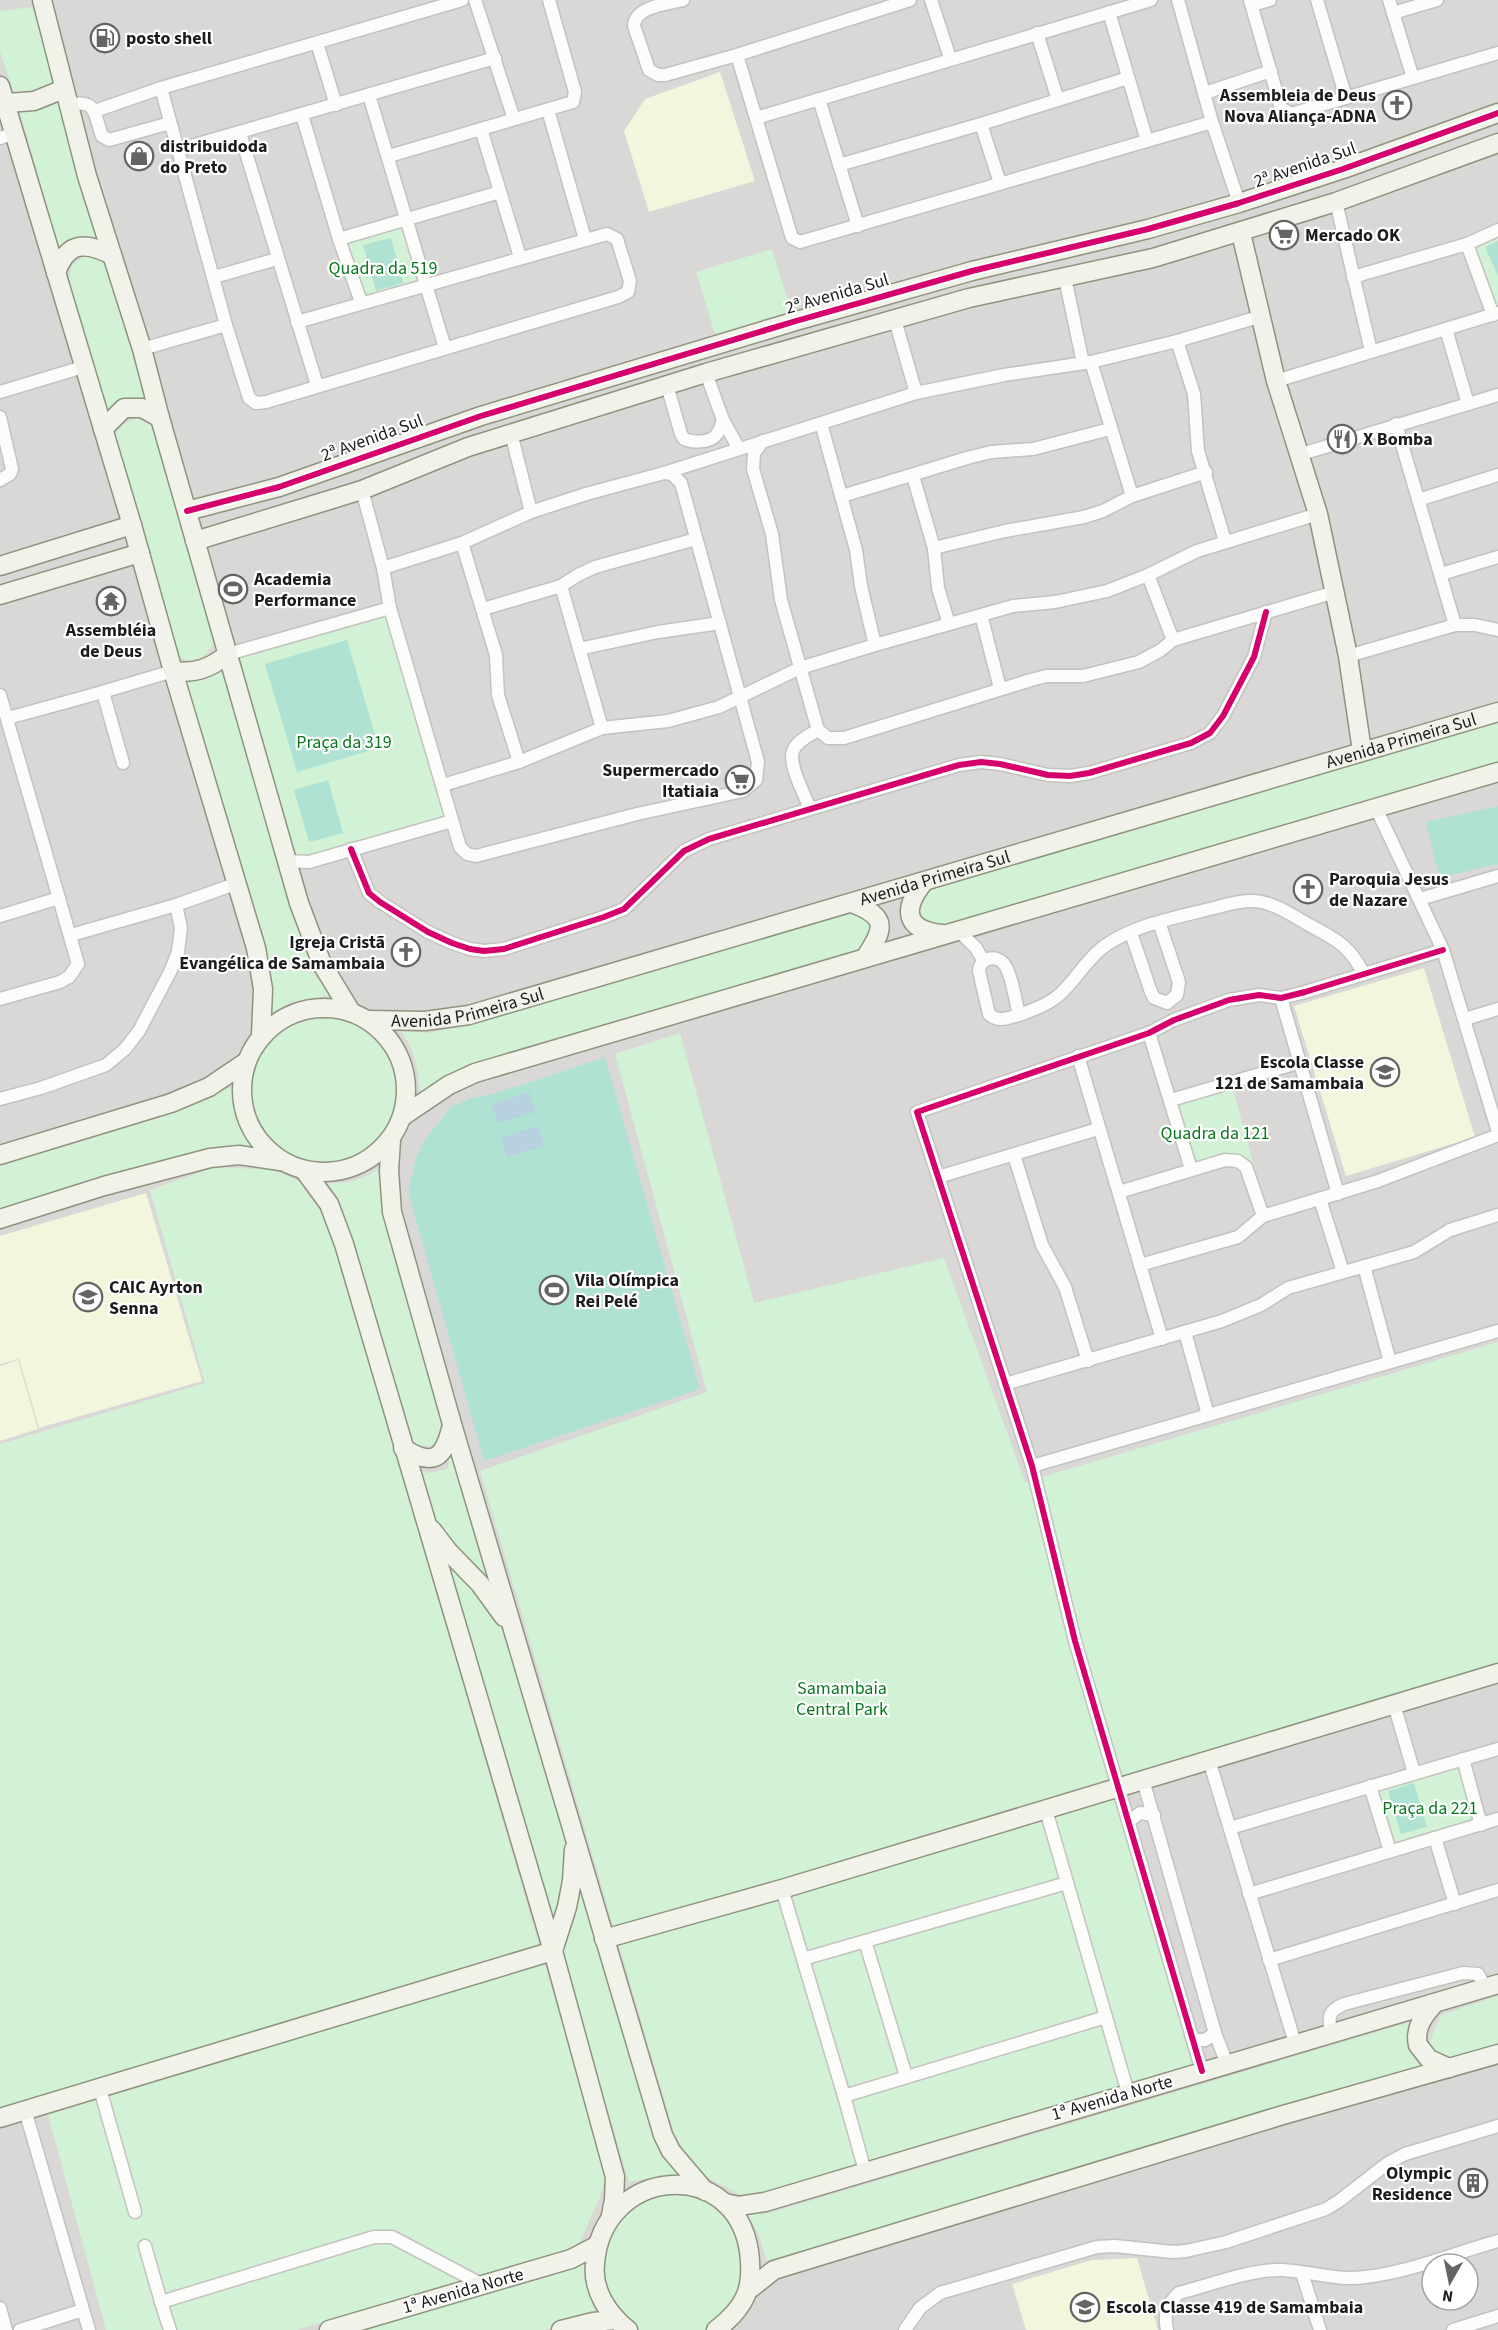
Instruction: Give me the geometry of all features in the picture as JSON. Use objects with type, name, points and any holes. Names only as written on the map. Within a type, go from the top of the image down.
[{"type":"main road","points":[[42,0],[87,176],[142,349],[299,903],[322,964],[351,1012]]},
{"type":"main road","points":[[66,97],[34,101],[2,94],[8,136],[56,273],[132,525],[235,884],[256,948],[263,989],[261,1036]]},
{"type":"main road","name":"2ᵃ Avenida Sul","points":[[187,511],[279,487],[481,416],[777,327],[972,271],[1148,229],[1239,203],[1343,169],[1498,113]]},
{"type":"main road","points":[[195,541],[362,490],[468,447],[667,384],[969,298],[1153,258],[1240,233],[1344,199],[1498,143]]},
{"type":"main road","points":[[1343,169],[1354,182],[1344,199]]},
{"type":"main road","points":[[1148,229],[1143,248],[1145,254],[1153,258]]},
{"type":"main road","points":[[1240,233],[1276,381],[1318,514],[1348,657],[1362,751]]},
{"type":"main road","points":[[56,273],[62,258],[77,246],[90,246],[112,255]]},
{"type":"main road","points":[[777,327],[790,336],[782,351]]},
{"type":"main road","points":[[587,384],[583,396],[584,401],[586,405],[594,408]]},
{"type":"main road","points":[[103,429],[124,408],[141,408],[160,418]]},
{"type":"main road","points":[[0,566],[132,525]]},
{"type":"main road","points":[[0,595],[140,553]]},
{"type":"main road","points":[[173,671],[187,673],[202,669],[216,664],[228,654]]},
{"type":"main road","name":"Avenida Primeira Sul","points":[[369,1020],[425,1022],[469,1016],[1498,712]]},
{"type":"main road","points":[[403,1116],[449,1085],[475,1072],[1498,772]]},
{"type":"main road","points":[[923,883],[910,902],[910,915],[913,921],[927,932],[951,932]]},
{"type":"main road","points":[[852,903],[873,911],[879,921],[878,938],[866,958]]},
{"type":"main road","points":[[0,1219],[104,1186],[210,1158],[239,1155],[282,1161],[304,1170],[330,1173],[355,1167],[375,1156],[391,1140],[403,1116],[407,1094],[405,1072],[392,1043],[369,1020],[351,1012],[327,1008],[303,1010],[280,1020],[261,1036],[246,1062],[241,1086],[243,1110],[253,1132],[266,1149],[282,1161]]},
{"type":"main road","points":[[0,1155],[171,1103],[209,1087],[246,1062]]},
{"type":"main road","points":[[391,1140],[389,1171],[392,1212],[604,1939],[663,2135],[671,2151],[705,2191]]},
{"type":"main road","points":[[304,1170],[329,1204],[344,1244],[553,1951],[615,2177],[611,2216]]},
{"type":"main road","points":[[403,1448],[418,1457],[434,1458],[442,1453],[448,1443],[452,1424]]},
{"type":"main road","points":[[425,1521],[448,1551],[480,1584],[512,1627]]},
{"type":"main road","points":[[604,1939],[782,1889],[1498,1673]]},
{"type":"main road","points":[[553,1951],[567,1906],[575,1840]]},
{"type":"main road","points":[[0,2118],[553,1951]]},
{"type":"main road","name":"1ᵃ Avenida Norte","points":[[726,2203],[739,2206],[753,2205],[1492,1986]]},
{"type":"main road","points":[[1435,2003],[1419,2024],[1418,2045],[1429,2059],[1449,2068]]},
{"type":"main road","points":[[750,2289],[774,2270],[1282,2115],[1498,2054]]},
{"type":"main road","points":[[622,2325],[601,2298],[594,2272],[596,2246],[602,2229],[629,2198],[650,2188],[678,2185],[705,2191],[726,2203],[747,2240],[751,2266],[750,2289],[734,2323],[716,2330]]},
{"type":"main road","name":"1ᵃ Avenida Norte","points":[[329,2330],[571,2259],[596,2246]]},
{"type":"main road","points":[[561,2330],[593,2322],[622,2325]]},
{"type":"street","points":[[95,111],[161,88],[462,0]]},
{"type":"street","points":[[475,0],[514,119]]},
{"type":"street","points":[[389,156],[573,102],[575,98],[549,0]]},
{"type":"street","points":[[679,0],[641,12],[635,19],[634,26],[649,70],[657,75],[665,75],[737,56],[881,4],[910,0]]},
{"type":"street","points":[[932,0],[950,58]]},
{"type":"street","points":[[756,118],[950,58],[1151,0]]},
{"type":"street","points":[[1178,0],[1212,122],[1239,203]]},
{"type":"street","points":[[1270,0],[1251,3],[1281,108],[1287,113],[1296,114],[1498,53]]},
{"type":"street","points":[[1317,0],[1346,98]]},
{"type":"street","points":[[1389,0],[1413,78]]},
{"type":"street","points":[[1393,13],[1437,0]]},
{"type":"street","points":[[1109,12],[1147,141]]},
{"type":"street","points":[[1037,33],[1058,100]]},
{"type":"street","points":[[317,43],[336,105]]},
{"type":"street","points":[[737,56],[792,238],[795,241],[805,242],[1212,122]]},
{"type":"street","points":[[177,150],[495,58]]},
{"type":"street","points":[[1205,93],[1271,71]]},
{"type":"street","points":[[840,165],[1128,78]]},
{"type":"street","points":[[161,88],[226,325],[249,398],[252,401],[261,404],[317,385],[618,297],[628,292],[630,281],[617,239],[607,234],[297,322]]},
{"type":"street","points":[[369,95],[445,348]]},
{"type":"street","points":[[66,97],[83,102],[95,111],[102,136],[109,140],[170,123]]},
{"type":"street","points":[[819,99],[858,226]]},
{"type":"street","points":[[548,110],[585,239]]},
{"type":"street","points":[[302,115],[339,239],[361,302]]},
{"type":"street","points":[[981,124],[1000,183]]},
{"type":"street","points":[[481,129],[520,257]]},
{"type":"street","points":[[240,133],[317,385]]},
{"type":"street","points":[[339,239],[500,192]]},
{"type":"street","points":[[1344,199],[1353,277],[1371,351]]},
{"type":"street","points":[[1353,277],[1467,244],[1498,230]]},
{"type":"street","points":[[1276,381],[1495,314],[1467,244]]},
{"type":"street","points":[[214,277],[278,259]]},
{"type":"street","points":[[1065,278],[1087,362],[1132,496]]},
{"type":"street","points":[[383,568],[462,543],[531,512],[642,477],[664,473],[916,393],[1004,375],[1087,362],[1177,341],[1262,316]]},
{"type":"street","points":[[895,320],[916,393]]},
{"type":"street","points":[[142,349],[226,325]]},
{"type":"street","points":[[1446,329],[1468,404]]},
{"type":"street","points":[[1177,341],[1194,394],[1198,452],[1206,472],[1225,541]]},
{"type":"street","points":[[0,392],[83,367]]},
{"type":"street","points":[[706,373],[723,420],[738,449]]},
{"type":"street","points":[[667,384],[684,439],[696,442],[712,439],[717,436],[723,420]]},
{"type":"street","points":[[1298,455],[1498,395]]},
{"type":"street","points":[[0,417],[12,469],[10,474],[0,480]]},
{"type":"street","points":[[821,423],[856,550],[861,586],[875,645]]},
{"type":"street","points":[[1396,424],[1455,625]]},
{"type":"street","points":[[842,496],[991,452],[1033,449],[1110,429]]},
{"type":"street","points":[[511,433],[531,512]]},
{"type":"street","points":[[764,441],[754,453],[753,469],[772,534],[781,600],[818,730],[828,738],[844,738],[1000,688],[1046,676],[1083,676],[1139,662],[1161,650],[1173,640],[1335,592]]},
{"type":"street","points":[[934,548],[1005,531],[1084,518],[1132,496],[1206,472]]},
{"type":"street","points":[[362,490],[383,568],[390,608],[460,848],[467,854],[476,856],[637,814],[743,791],[756,780],[758,762],[681,483],[672,474],[664,473]]},
{"type":"street","points":[[1418,500],[1498,475]]},
{"type":"street","points":[[913,476],[934,548],[934,570],[949,624]]},
{"type":"street","points":[[443,785],[519,762],[602,728],[668,721],[719,707],[800,668],[875,645],[1013,606],[1055,602],[1107,591],[1225,541],[1318,514]]},
{"type":"street","points":[[483,609],[561,586],[596,567],[696,539]]},
{"type":"street","points":[[462,543],[496,655],[498,695],[519,762]]},
{"type":"street","points":[[1441,574],[1498,557]]},
{"type":"street","points":[[1148,575],[1173,640]]},
{"type":"street","points":[[561,586],[602,728]]},
{"type":"street","points":[[228,654],[390,608]]},
{"type":"street","points":[[351,849],[369,893],[380,902],[428,932],[452,943],[484,951],[504,949],[624,909],[684,851],[709,839],[959,765],[981,762],[1048,775],[1070,776],[1089,774],[1191,742],[1210,733],[1223,716],[1254,657],[1266,612]]},
{"type":"street","points":[[981,615],[1000,688]]},
{"type":"street","points":[[579,649],[658,632],[720,623]]},
{"type":"street","points":[[1348,657],[1455,625],[1475,625],[1498,630]]},
{"type":"street","points":[[8,718],[173,671]]},
{"type":"street","points":[[103,692],[123,763]]},
{"type":"street","points":[[0,695],[78,964],[69,977],[0,999]]},
{"type":"street","points":[[810,809],[792,764],[793,750],[800,741],[818,730]]},
{"type":"street","points":[[1140,1264],[1238,1237],[1263,1216],[1338,1194],[1498,1134],[1443,950],[1376,808]]},
{"type":"street","points":[[290,868],[452,821]]},
{"type":"street","points":[[1420,899],[1498,876]]},
{"type":"street","points":[[71,935],[176,905],[235,884]]},
{"type":"street","points":[[0,916],[59,898]]},
{"type":"street","points":[[1020,1014],[1006,967],[996,959],[983,960],[979,964],[979,971],[989,1014],[992,1017],[1005,1019],[1020,1014],[1041,1007],[1059,994],[1106,945],[1159,922],[1239,902],[1254,901],[1268,904],[1338,941],[1350,950],[1364,974]]},
{"type":"street","points":[[0,1100],[106,1065],[125,1049],[139,1031],[178,952],[181,928],[176,905]]},
{"type":"street","points":[[1131,933],[1154,998],[1167,1003],[1177,995],[1179,982],[1159,922]]},
{"type":"street","points":[[951,932],[976,948],[983,960]]},
{"type":"street","points":[[1202,2071],[1075,1641],[1032,1466],[917,1112],[1149,1033],[1174,1020],[1229,1000],[1258,995],[1281,998],[1443,950]]},
{"type":"street","points":[[1281,998],[1338,1194]]},
{"type":"street","points":[[1465,1019],[1498,1009]]},
{"type":"street","points":[[1149,1033],[1191,1169]]},
{"type":"street","points":[[1078,1056],[1162,1339]]},
{"type":"street","points":[[1171,1101],[1301,1062]]},
{"type":"street","points":[[938,1177],[1098,1129]]},
{"type":"street","points":[[1014,1155],[1042,1245],[1065,1287],[1088,1361]]},
{"type":"street","points":[[1119,1192],[1225,1160],[1242,1163],[1250,1174],[1263,1216]]},
{"type":"street","points":[[1320,1199],[1343,1272]]},
{"type":"street","points":[[1005,1384],[1162,1339],[1246,1312],[1288,1288],[1414,1252],[1450,1230],[1498,1215]]},
{"type":"street","points":[[1364,1266],[1390,1362]]},
{"type":"street","points":[[1032,1466],[1498,1331]]},
{"type":"street","points":[[1185,1332],[1208,1415]]},
{"type":"street","points":[[1394,1704],[1414,1773]]},
{"type":"street","points":[[1230,1828],[1498,1749]]},
{"type":"street","points":[[1462,1759],[1481,1825]]},
{"type":"street","points":[[1209,1760],[1295,2043]]},
{"type":"street","points":[[1143,1780],[1215,2033],[1227,2064]]},
{"type":"street","points":[[1370,1786],[1390,1851]]},
{"type":"street","points":[[1046,1810],[1128,2094]]},
{"type":"street","points":[[1130,1821],[1140,1813],[1154,1815]]},
{"type":"street","points":[[1249,1894],[1498,1819]]},
{"type":"street","points":[[1434,1838],[1455,1904]]},
{"type":"street","points":[[803,1959],[1066,1882]]},
{"type":"street","points":[[782,1889],[865,2171]]},
{"type":"street","points":[[1269,1960],[1498,1890]]},
{"type":"street","points":[[865,1941],[906,2076]]},
{"type":"street","points":[[1331,2033],[1329,2014],[1333,2008],[1344,2004],[1463,1973],[1478,1974],[1492,1986]]},
{"type":"street","points":[[844,2096],[1106,2017]]},
{"type":"street","points":[[1193,2040],[1205,2040],[1215,2033]]},
{"type":"street","points":[[100,2089],[135,2212]]},
{"type":"street","points":[[25,2110],[89,2330]]},
{"type":"street","points":[[905,2330],[920,2308],[940,2293],[1097,2247],[1115,2246],[1173,2252],[1226,2242],[1326,2209],[1388,2163],[1405,2154],[1498,2126]]},
{"type":"street","points":[[161,2302],[380,2236],[400,2241],[483,2285]]},
{"type":"street","points":[[1167,2330],[1165,2315],[1167,2308],[1179,2293],[1271,2271],[1349,2278],[1367,2277],[1408,2268],[1498,2241]]},
{"type":"street","points":[[145,2246],[170,2330]]},
{"type":"street","points":[[1302,2273],[1320,2330]]},
{"type":"street","points":[[0,2308],[6,2330]]},
{"type":"street","points":[[20,2330],[84,2310]]},
{"type":"street","points":[[1453,2330],[1498,2316]]},
{"type":"shaded area","points":[[0,0],[1498,0],[1498,2330],[0,2330]]},
{"type":"shaded area","points":[[720,72],[755,181],[649,212],[624,131],[645,99]]},
{"type":"shaded area","name":"Igreja Cristã Evangélica de Samambaia","points":[[381,910],[455,951],[429,991],[356,954]]},
{"type":"shaded area","name":"Escola Classe 121 de Samambaia","points":[[1424,968],[1475,1137],[1346,1176],[1294,1006]]},
{"type":"shaded area","name":"CAIC Ayrton Senna","points":[[146,1193],[202,1381],[39,1428],[19,1359],[0,1364],[0,1236]]},
{"type":"shaded area","points":[[18,1360],[38,1429],[0,1441],[0,1366]]},
{"type":"shaded area","name":"Escola Classe 419 de Samambaia","points":[[1137,2258],[1158,2330],[1026,2330],[1012,2284],[1092,2260]]},
{"type":"green space","points":[[32,7],[56,87],[16,98],[0,52],[0,11]]},
{"type":"green space","points":[[60,101],[98,238],[77,238],[59,248],[20,112]]},
{"type":"green space","name":"Quadra da 519","points":[[411,223],[430,292],[359,310],[340,245]]},
{"type":"green space","points":[[1498,224],[1498,316],[1487,319],[1461,238]]},
{"type":"green space","points":[[391,238],[403,283],[376,291],[363,245]]},
{"type":"green space","points":[[1498,241],[1498,276],[1485,247]]},
{"type":"green space","points":[[772,249],[791,311],[715,334],[696,272]]},
{"type":"green space","points":[[92,251],[104,259],[147,400],[131,397],[117,404],[110,418],[68,282],[72,265]]},
{"type":"green space","points":[[136,418],[154,424],[218,638],[198,659],[179,658],[114,438],[122,425]]},
{"type":"green space","name":"Praça da 319","points":[[393,614],[453,825],[296,870],[235,659]]},
{"type":"green space","points":[[347,640],[379,748],[297,772],[265,664]]},
{"type":"green space","points":[[220,664],[312,972],[331,995],[291,1002],[271,1013],[183,675],[206,678]]},
{"type":"green space","points":[[1498,718],[1498,766],[946,930],[923,923],[917,907],[927,891]]},
{"type":"green space","points":[[328,780],[343,833],[309,842],[294,790]]},
{"type":"green space","points":[[1498,806],[1498,864],[1439,878],[1426,822]]},
{"type":"green space","points":[[852,911],[873,920],[867,949],[471,1070],[420,1093],[415,1060],[410,1045],[401,1031],[429,1033],[465,1026]]},
{"type":"green space","points":[[325,1018],[339,1019],[353,1024],[366,1030],[377,1039],[386,1050],[392,1063],[397,1077],[397,1105],[392,1119],[386,1132],[377,1143],[366,1152],[353,1158],[339,1163],[325,1164],[311,1163],[297,1158],[284,1152],[273,1143],[264,1132],[258,1119],[253,1105],[252,1091],[253,1077],[258,1063],[264,1050],[273,1039],[284,1030],[297,1024],[311,1019]]},
{"type":"green space","name":"Samambaia Central Park","points":[[680,1033],[754,1303],[944,1258],[1025,1482],[1498,1342],[1498,1670],[1113,1786],[1193,2068],[748,2199],[696,2171],[674,2133],[480,1471],[707,1392],[615,1054]]},
{"type":"green space","name":"Vila Olímpica Rei Pelé","points":[[605,1057],[700,1389],[484,1461],[408,1192],[416,1158],[423,1142],[451,1107],[472,1098],[492,1094]]},
{"type":"green space","points":[[236,1085],[240,1123],[258,1150],[0,1213],[0,1165],[165,1116]]},
{"type":"green space","name":"Quadra da 121","points":[[1233,1089],[1254,1166],[1233,1161],[1195,1171],[1178,1105]]},
{"type":"green space","points":[[385,1164],[381,1200],[445,1425],[437,1447],[413,1444],[340,1201],[328,1183],[359,1179]]},
{"type":"green space","points":[[216,1167],[273,1170],[299,1181],[328,1222],[606,2174],[600,2197],[578,2246],[297,2330],[106,2330],[46,2107],[0,2120],[0,1444],[205,1383],[150,1190]]},
{"type":"green space","points":[[452,1451],[660,2155],[679,2175],[629,2182],[419,1470],[428,1473],[447,1469]]},
{"type":"green space","name":"Praça da 221","points":[[1465,1765],[1483,1827],[1395,1852],[1377,1790]]},
{"type":"green space","points":[[1414,1783],[1427,1827],[1401,1834],[1388,1791]]},
{"type":"green space","points":[[1498,1996],[1498,2049],[1458,2060],[1429,2048],[1441,2015]]},
{"type":"green space","points":[[1417,2020],[1413,2047],[1415,2058],[1423,2071],[766,2261],[759,2237],[747,2215],[769,2213]]},
{"type":"green space","points":[[667,2194],[691,2195],[714,2205],[732,2222],[744,2244],[743,2293],[712,2330],[638,2330],[622,2319],[608,2299],[601,2277],[610,2231],[624,2213],[644,2200]]},
{"type":"green space","points":[[587,2258],[588,2287],[597,2315],[544,2330],[350,2330]]},
{"type":"water","points":[[529,1092],[535,1112],[498,1123],[491,1104]]},
{"type":"water","points":[[538,1126],[544,1146],[507,1157],[500,1138]]},
{"type":"cycle path","points":[[187,511],[279,487],[481,416],[796,321],[972,271],[1148,229],[1239,203],[1343,169],[1498,113]]},
{"type":"cycle path","points":[[351,849],[369,893],[380,902],[428,932],[452,943],[484,951],[504,949],[624,909],[684,851],[709,839],[959,765],[981,762],[1048,775],[1070,776],[1089,773],[1191,743],[1210,733],[1223,716],[1254,657],[1266,612]]},
{"type":"cycle path","points":[[1202,2071],[1075,1641],[1032,1466],[917,1112],[1149,1033],[1174,1020],[1229,1000],[1259,995],[1281,998],[1443,950]]},
{"type":"place","name":"posto shell","points":[[105,38]]},
{"type":"place","name":"Assembleia de Deus Nova Aliança-ADNA","points":[[1397,105]]},
{"type":"place","name":"distribuidoda do Preto","points":[[139,156]]},
{"type":"place","name":"Mercado OK","points":[[1284,235]]},
{"type":"place","name":"X Bomba","points":[[1342,439]]},
{"type":"place","name":"Academia Performance","points":[[233,589]]},
{"type":"place","name":"Assembléia de Deus","points":[[111,601]]},
{"type":"place","name":"Supermercado Itatiaia","points":[[740,780]]},
{"type":"place","name":"Paroquia Jesus de Nazare","points":[[1308,889]]},
{"type":"place","name":"Igreja Cristã Evangélica de Samambaia","points":[[406,952]]},
{"type":"place","name":"Escola Classe 121 de Samambaia","points":[[1385,1072]]},
{"type":"place","name":"Vila Olímpica Rei Pelé","points":[[554,1290]]},
{"type":"place","name":"CAIC Ayrton Senna","points":[[88,1297]]},
{"type":"place","name":"Olympic Residence","points":[[1473,2183]]},
{"type":"place","name":"Escola Classe 419 de Samambaia","points":[[1085,2307]]}]
